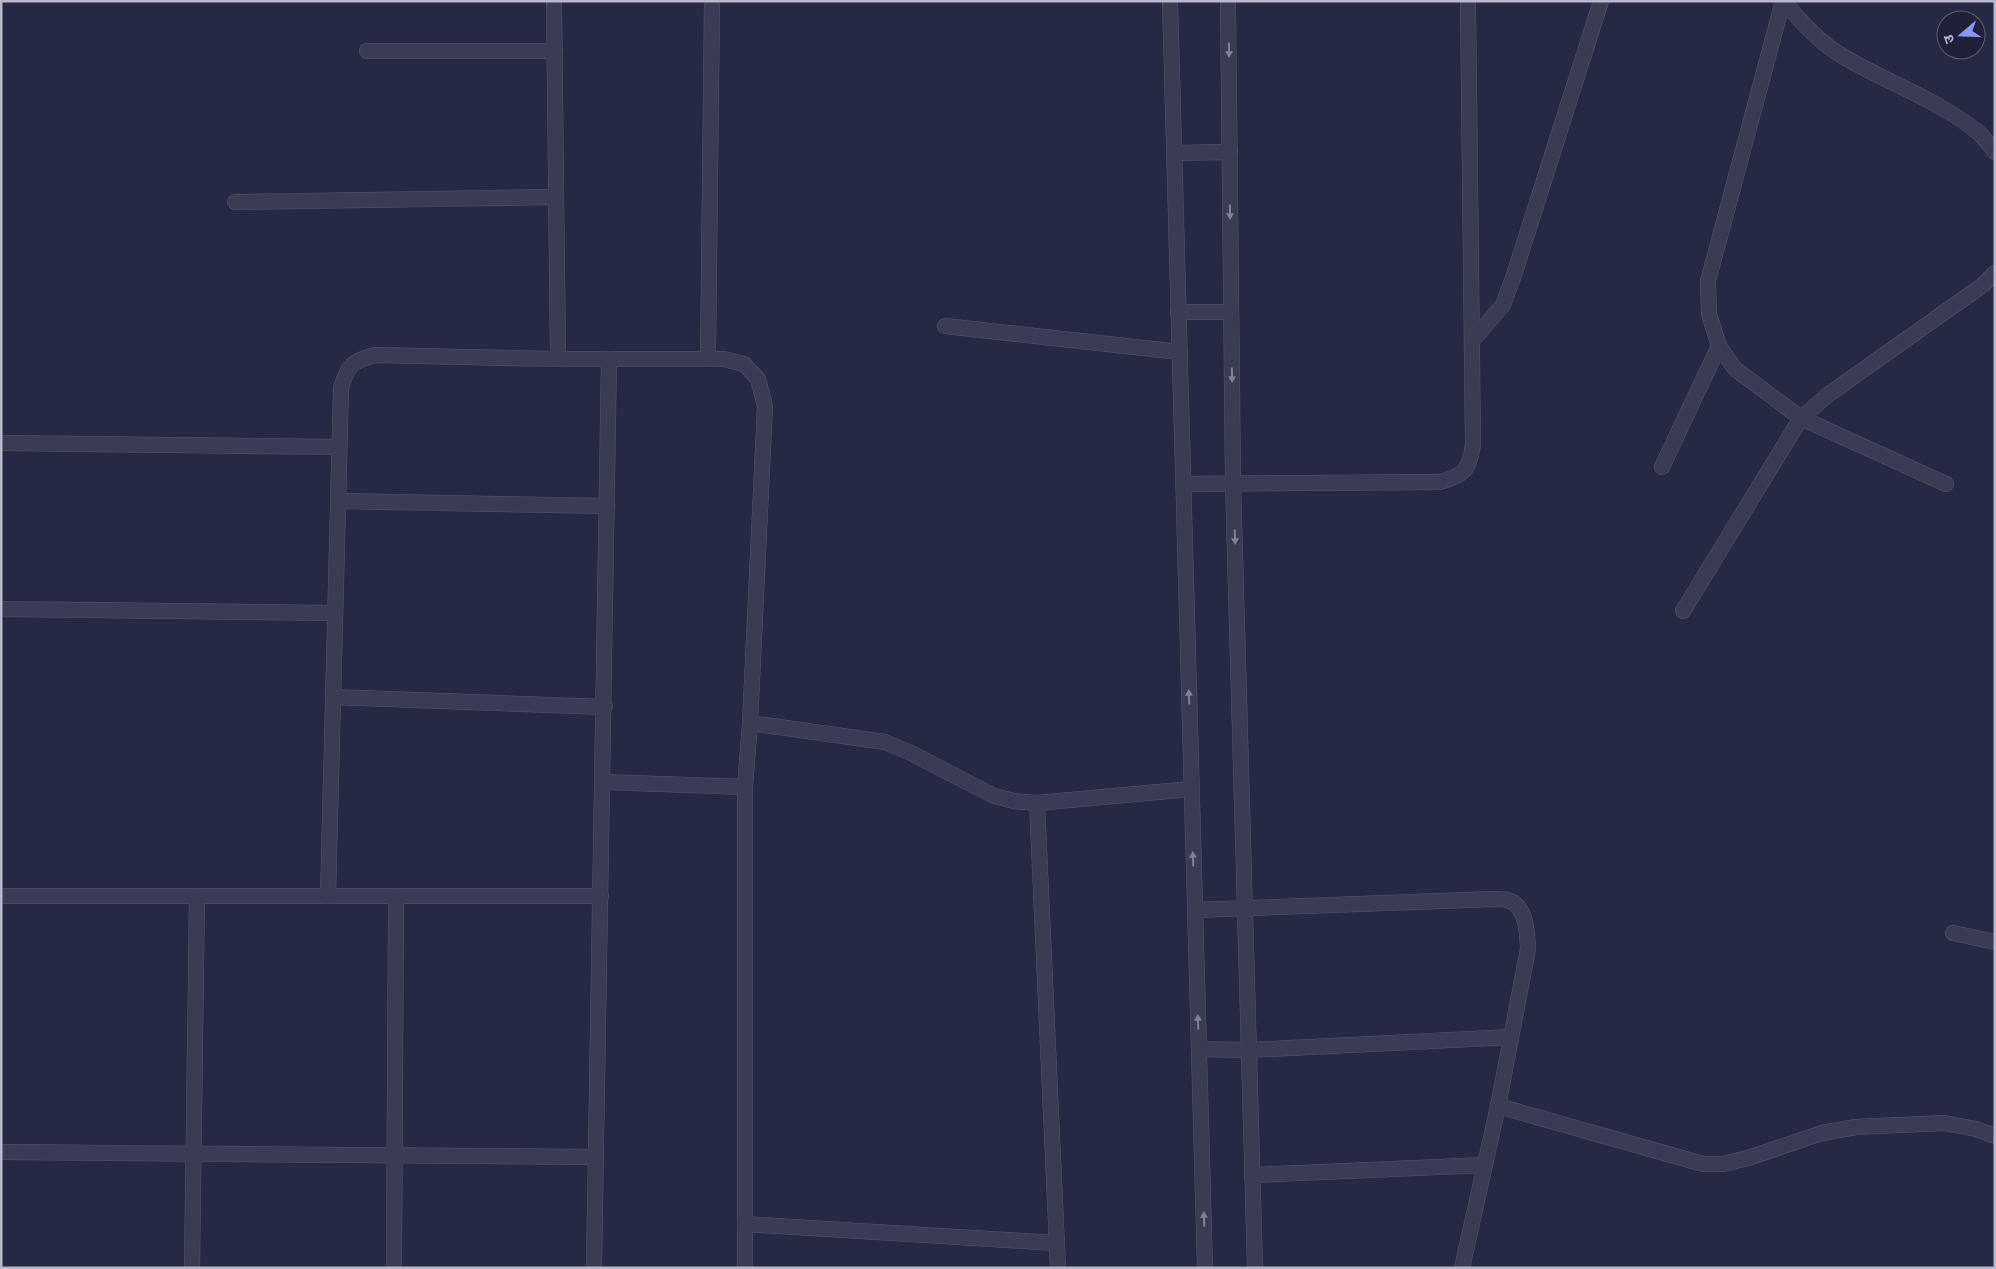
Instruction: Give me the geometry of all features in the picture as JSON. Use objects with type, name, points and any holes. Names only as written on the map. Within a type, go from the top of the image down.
[{"type":"street","points":[[554,1],[558,359]]},
{"type":"street","points":[[708,359],[712,1]]},
{"type":"street","points":[[1170,1],[1205,1268]]},
{"type":"street","points":[[1228,1],[1233,483],[1254,1268]]},
{"type":"street","points":[[1183,484],[1440,482],[1458,477],[1470,462],[1473,445],[1468,1]]},
{"type":"street","points":[[1472,341],[1503,305],[1601,1]]},
{"type":"street","points":[[1783,1],[1814,36],[1837,52],[1929,101],[1980,135],[1995,152]]},
{"type":"street","points":[[1783,1],[1708,281],[1709,314],[1719,346],[1735,369],[1800,418],[1946,484]]},
{"type":"street","points":[[367,51],[555,51]]},
{"type":"street","points":[[1174,153],[1230,152]]},
{"type":"street","points":[[235,202],[556,198]]},
{"type":"street","points":[[1683,611],[1800,418],[1829,394],[1989,289],[1995,273]]},
{"type":"street","points":[[1178,312],[1232,312]]},
{"type":"street","points":[[945,326],[1180,352]]},
{"type":"street","points":[[1662,468],[1719,346]]},
{"type":"street","points":[[328,896],[340,388],[346,372],[355,360],[375,355],[558,359],[724,359],[744,364],[758,378],[765,406],[750,723],[745,787],[745,1268]]},
{"type":"street","points":[[594,1268],[609,359]]},
{"type":"street","points":[[1,443],[339,447]]},
{"type":"street","points":[[338,501],[607,506]]},
{"type":"street","points":[[1,609],[335,613]]},
{"type":"street","points":[[332,697],[604,707]]},
{"type":"street","points":[[750,723],[885,742],[912,753],[994,796],[1014,801],[1037,803],[1191,789]]},
{"type":"street","points":[[603,782],[745,787]]},
{"type":"street","points":[[1037,803],[1058,1268]]},
{"type":"street","points":[[1,896],[601,896]]},
{"type":"street","points":[[192,1268],[197,896]]},
{"type":"street","points":[[394,1268],[396,896]]},
{"type":"street","points":[[1195,910],[1494,899],[1511,901],[1521,911],[1526,925],[1528,949],[1498,1106],[1462,1268]]},
{"type":"street","points":[[1953,933],[1995,942]]},
{"type":"street","points":[[1199,1050],[1248,1050],[1511,1037]]},
{"type":"street","points":[[1498,1106],[1703,1164],[1723,1164],[1748,1158],[1822,1133],[1856,1128],[1944,1122],[1976,1129],[1995,1136]]},
{"type":"street","points":[[1,1152],[596,1157]]},
{"type":"street","points":[[1252,1175],[1485,1165]]},
{"type":"street","points":[[745,1224],[1056,1242]]}]
